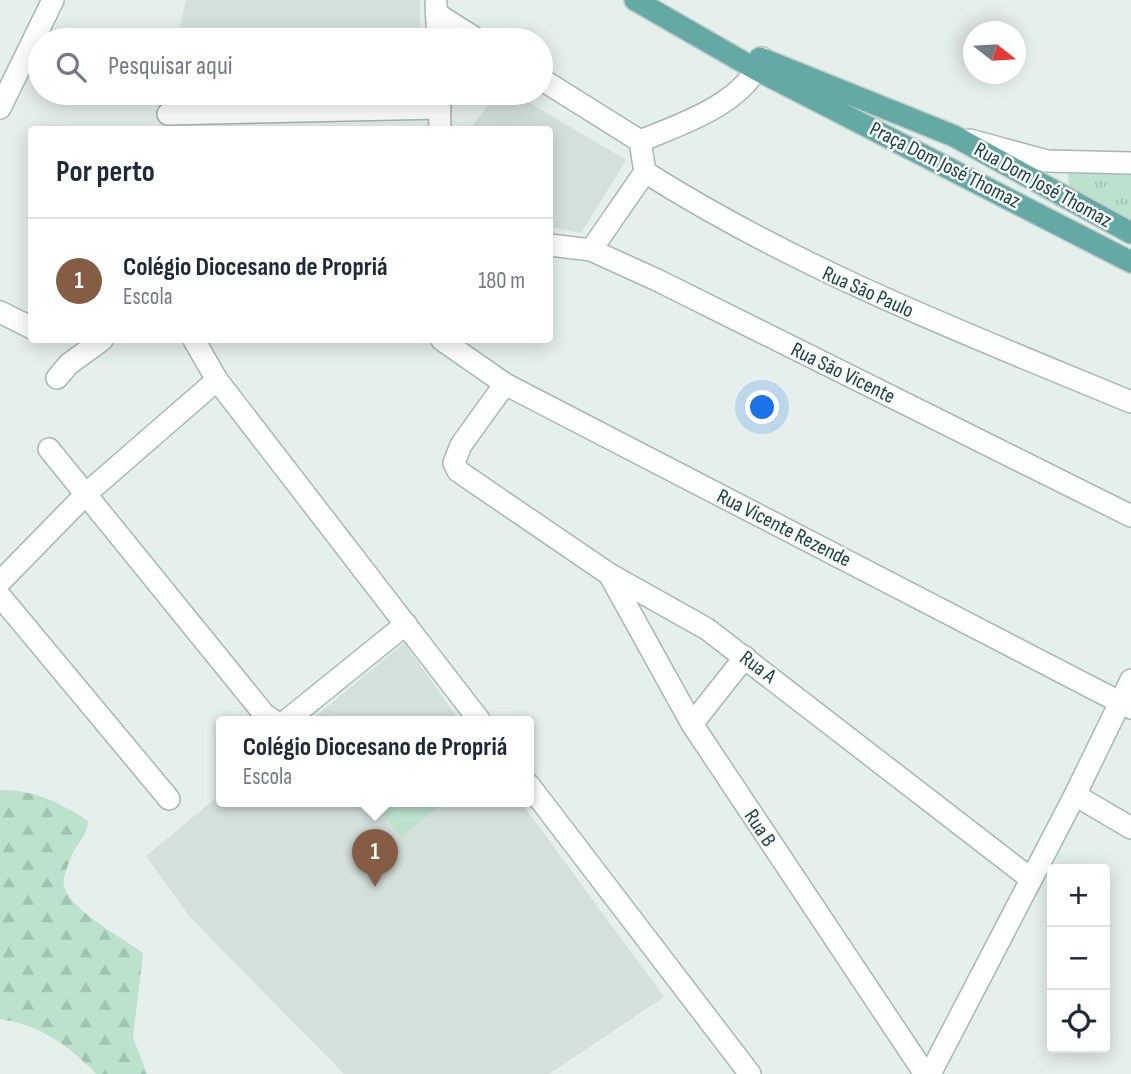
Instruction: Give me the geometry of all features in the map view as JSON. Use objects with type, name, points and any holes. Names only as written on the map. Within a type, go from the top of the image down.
[{"type":"main road","points":[[635,0],[695,36],[759,64]]},
{"type":"main road","name":"Praça Dom José Thomaz","points":[[759,64],[954,136]]},
{"type":"main road","name":"Praça Dom José Thomaz","points":[[759,64],[1131,262]]},
{"type":"main road","name":"Rua Dom José Thomaz","points":[[954,136],[1131,233]]},
{"type":"main road","points":[[1036,211],[1048,189]]},
{"type":"street","points":[[39,28],[53,0]]},
{"type":"street","points":[[437,7],[438,28]]},
{"type":"street","points":[[437,7],[463,28]]},
{"type":"street","points":[[0,108],[28,51]]},
{"type":"street","points":[[639,141],[679,125],[722,101],[740,89],[759,64]]},
{"type":"street","points":[[553,87],[639,141],[645,172],[591,250]]},
{"type":"street","points":[[169,114],[343,105]]},
{"type":"street","points":[[439,105],[440,126]]},
{"type":"street","name":"Praça Dom José Thomaz","points":[[954,136],[1047,161],[1131,163]]},
{"type":"street","name":"Rua São Paulo","points":[[645,172],[714,216],[815,269],[1131,402]]},
{"type":"street","name":"Rua São Vicente","points":[[553,245],[591,250],[1131,516]]},
{"type":"street","points":[[0,312],[28,326]]},
{"type":"street","points":[[57,378],[69,364],[98,343]]},
{"type":"street","points":[[196,343],[217,380],[476,716]]},
{"type":"street","name":"Rua Vicente Rezende","points":[[446,343],[505,384],[1126,705]]},
{"type":"street","points":[[0,582],[87,493],[217,380]]},
{"type":"street","name":"Rua A","points":[[505,384],[456,455],[454,463],[468,479],[609,573],[678,611],[745,657],[1031,879]]},
{"type":"street","points":[[49,449],[267,716]]},
{"type":"street","name":"Rua B","points":[[609,573],[692,724],[925,1074]]},
{"type":"street","points":[[0,596],[169,799]]},
{"type":"street","points":[[292,716],[406,624]]},
{"type":"street","points":[[692,724],[745,657]]},
{"type":"street","points":[[930,1074],[1075,795],[1126,705],[1131,680]]},
{"type":"street","points":[[534,792],[750,1074]]},
{"type":"street","points":[[1075,795],[1131,828]]},
{"type":"shaded area","points":[[186,0],[420,0],[420,28],[180,28]]},
{"type":"shaded area","points":[[171,105],[253,105],[170,113]]},
{"type":"shaded area","points":[[488,105],[533,105],[626,160],[581,233],[553,228],[553,126],[472,126]]},
{"type":"shaded area","points":[[404,643],[456,716],[316,716]]},
{"type":"shaded area","points":[[216,798],[216,807],[524,807],[664,997],[549,1074],[344,1074],[190,917],[146,856]]},
{"type":"green space","points":[[1131,171],[1131,222],[1069,188],[1068,172]]},
{"type":"green space","points":[[0,790],[24,792],[46,798],[88,821],[66,870],[64,886],[76,905],[143,953],[133,1037],[147,1074],[96,1074],[75,1054],[40,1031],[0,1019]]},
{"type":"green space","points":[[378,807],[438,807],[401,837]]},
{"type":"place","name":"Colégio Diocesano de Propriá","points":[[375,887]]}]
